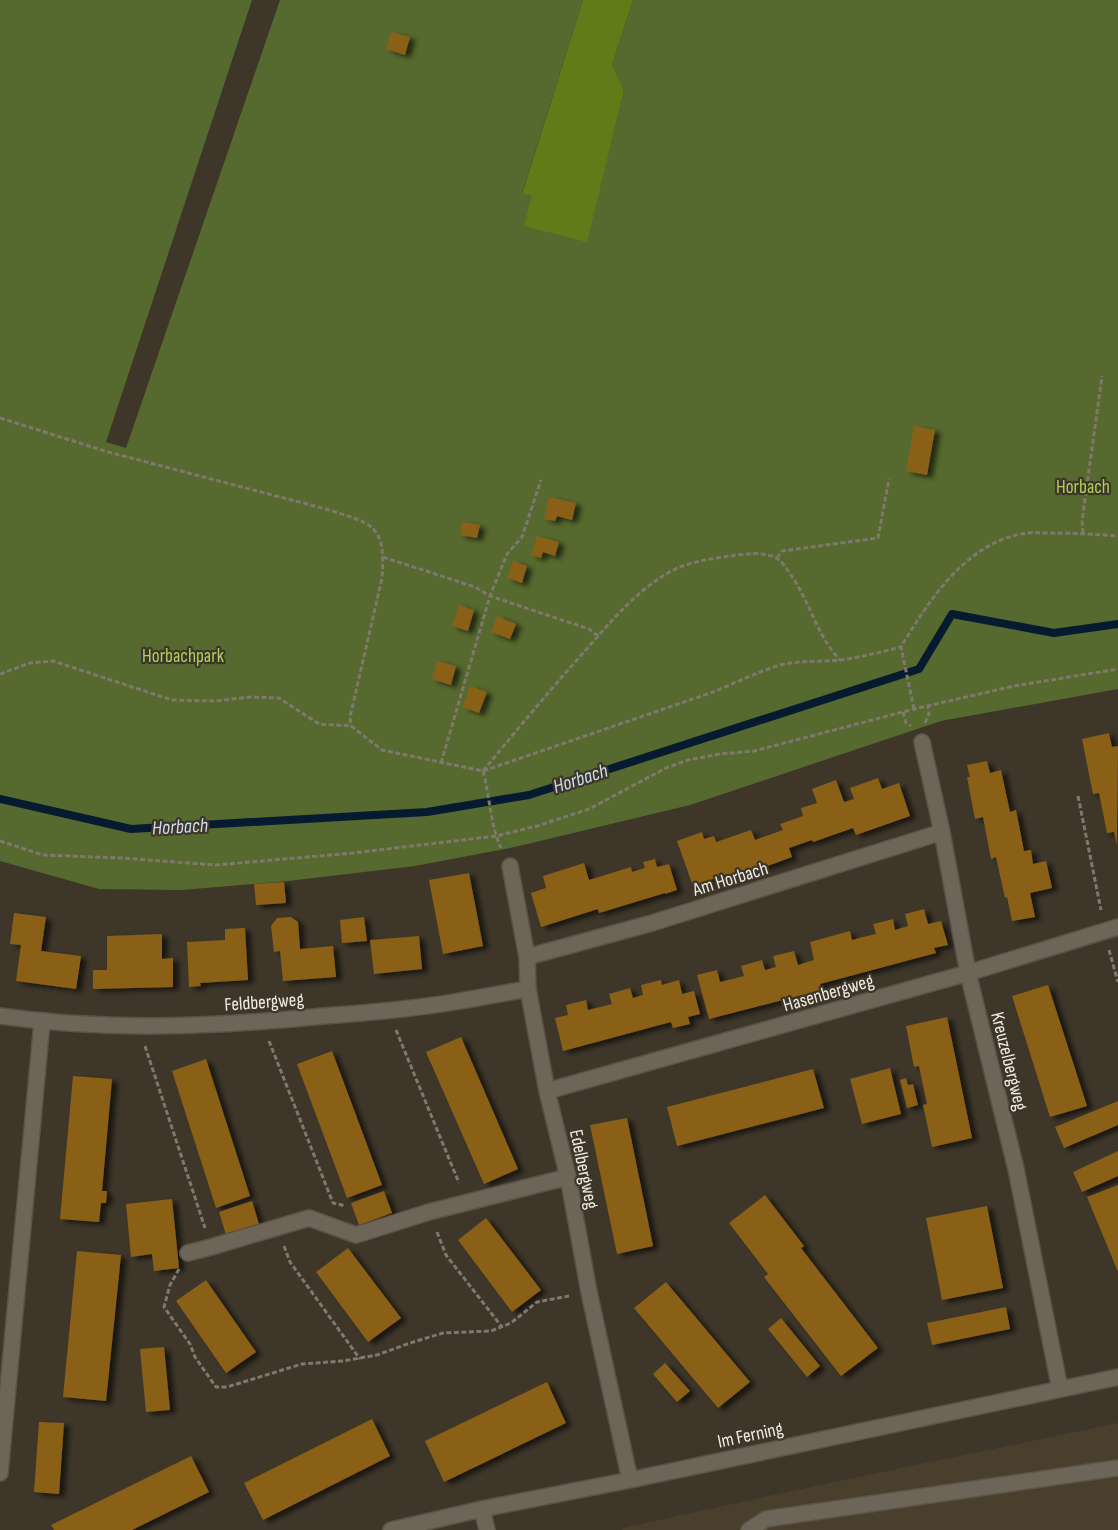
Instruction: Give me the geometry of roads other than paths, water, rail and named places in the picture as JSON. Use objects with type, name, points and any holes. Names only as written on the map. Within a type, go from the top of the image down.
[{"type":"street","name":"Kreuzelbergweg","points":[[922,742],[942,832],[968,973],[1016,1170],[1060,1389]]},
{"type":"street","name":"Am Horbach","points":[[527,957],[652,923],[942,832]]},
{"type":"street","name":"Edelbergweg","points":[[510,866],[527,957],[528,989],[547,1091],[568,1177],[589,1292],[630,1480]]},
{"type":"street","name":"Hasenbergweg","points":[[547,1091],[968,973],[1118,927]]},
{"type":"street","name":"Feldbergweg","points":[[0,1016],[42,1022],[144,1026],[261,1022],[453,1002],[528,989]]},
{"type":"street","points":[[0,1473],[4,1394],[42,1022]]},
{"type":"street","points":[[188,1253],[211,1248],[309,1218],[356,1235],[429,1212],[568,1177]]},
{"type":"street","name":"Im Ferning","points":[[391,1530],[482,1509],[630,1480],[1118,1377]]},
{"type":"street","points":[[749,1530],[766,1520],[1118,1468]]},
{"type":"street","points":[[482,1509],[486,1530]]},
{"type":"waterway","name":"Horbach","points":[[0,799],[131,829],[427,812],[529,795],[919,669],[952,614],[1054,633],[1118,624]]},
{"type":"park label","name":"Horbachpark","points":[[183,655]]}]
